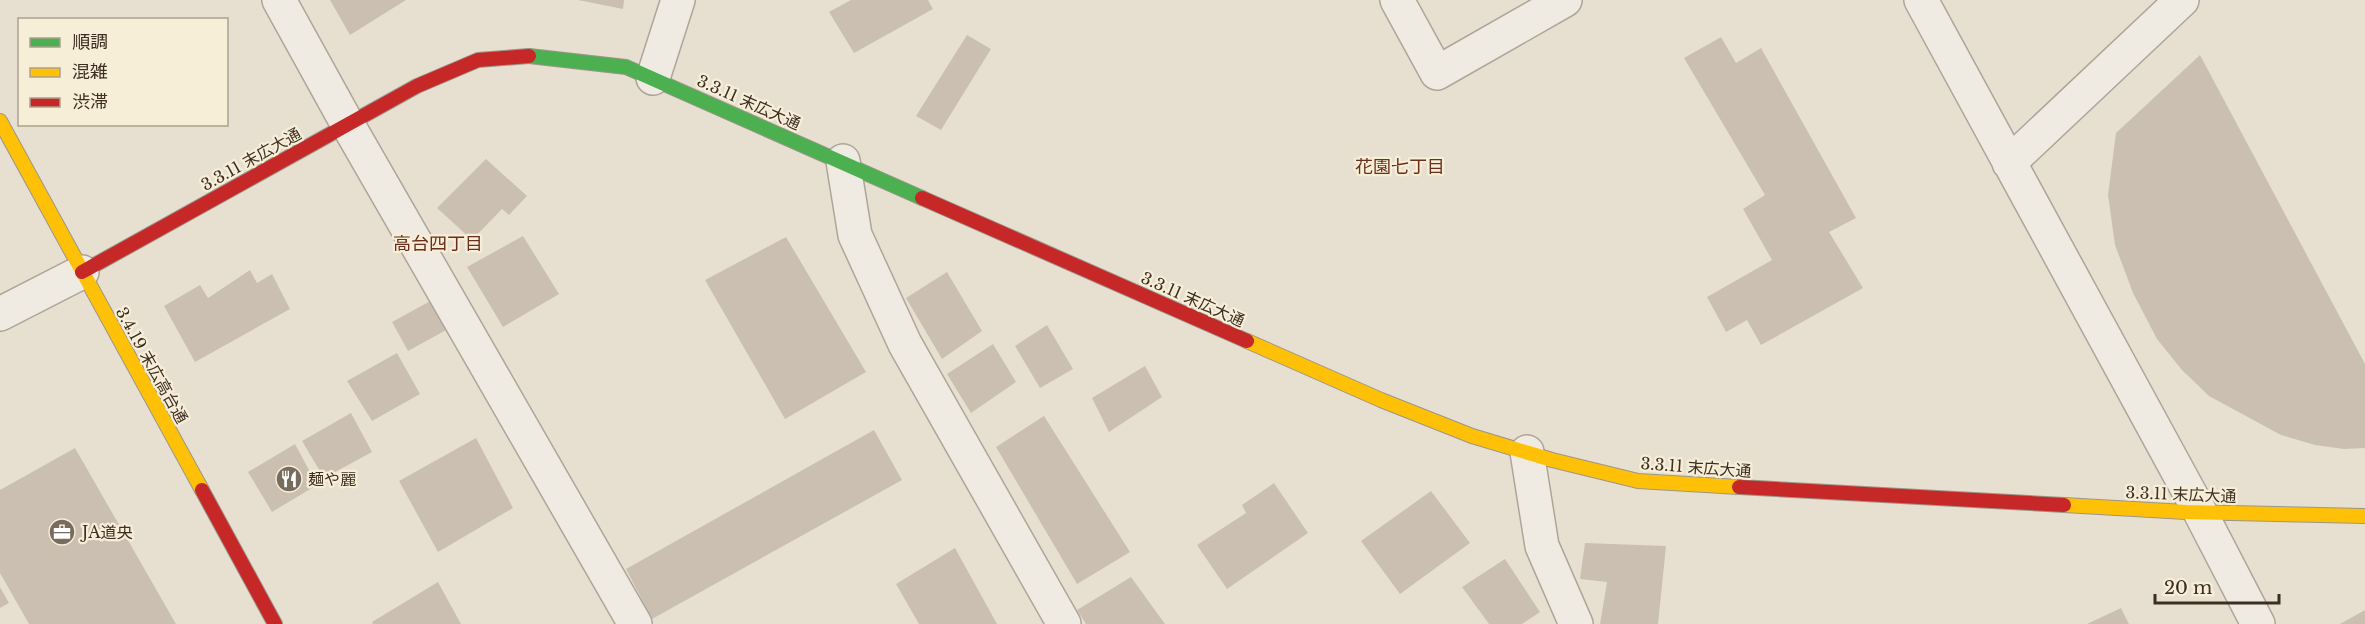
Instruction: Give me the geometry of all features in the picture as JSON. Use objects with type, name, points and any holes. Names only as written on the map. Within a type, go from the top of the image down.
[{"type":"street","points":[[279,0],[348,125],[635,624]]},
{"type":"street","points":[[653,78],[678,0]]},
{"type":"street","points":[[1397,0],[1437,73],[1565,0]]},
{"type":"street","points":[[1921,0],[2200,512],[2258,624]]},
{"type":"street","points":[[2009,163],[2182,0]]},
{"type":"street","name":"3.3.11 末広大通","points":[[82,272],[417,86],[478,60],[532,56],[626,67],[1381,400],[1472,436],[1638,481],[2200,512],[2365,516]]},
{"type":"street","name":"3.4.19 末広高台通","points":[[0,121],[275,624]]},
{"type":"street","points":[[843,161],[855,235],[905,344],[1064,624]]},
{"type":"street","points":[[0,314],[82,272]]},
{"type":"street","points":[[1527,452],[1542,546],[1576,624]]},
{"type":"building","points":[[330,0],[406,0],[350,35]]},
{"type":"building","points":[[578,0],[624,0],[623,9]]},
{"type":"building","points":[[851,0],[928,0],[933,9],[854,53],[829,12]]},
{"type":"building","points":[[967,35],[991,49],[941,130],[916,116]]},
{"type":"building","points":[[1721,37],[1736,63],[1761,48],[1856,218],[1829,232],[1863,288],[1761,345],[1747,320],[1726,332],[1707,297],[1772,260],[1743,209],[1765,195],[1684,58]]},
{"type":"building","points":[[2200,55],[2365,364],[2365,448],[2344,449],[2315,445],[2281,435],[2209,396],[2182,370],[2157,339],[2133,293],[2115,245],[2108,195],[2116,133]]},
{"type":"building","points":[[486,159],[527,196],[509,215],[502,209],[472,240],[437,208]]},
{"type":"building","points":[[523,236],[559,294],[503,327],[467,267]]},
{"type":"building","points":[[786,237],[866,372],[785,419],[705,280]]},
{"type":"building","points":[[250,270],[257,283],[272,274],[290,309],[195,362],[164,306],[200,285],[208,298]]},
{"type":"building","points":[[947,272],[982,331],[942,359],[906,298]]},
{"type":"building","points":[[434,299],[448,329],[408,351],[392,322]]},
{"type":"building","points":[[1047,325],[1073,369],[1040,388],[1015,346]]},
{"type":"building","points":[[993,344],[1016,382],[971,413],[947,374]]},
{"type":"building","points":[[397,353],[420,394],[372,421],[347,381]]},
{"type":"building","points":[[1145,366],[1162,397],[1109,432],[1092,398]]},
{"type":"building","points":[[351,413],[372,452],[324,478],[302,441]]},
{"type":"building","points":[[1044,416],[1130,552],[1077,584],[996,447]]},
{"type":"building","points":[[874,430],[902,480],[652,619],[626,569]]},
{"type":"building","points":[[476,438],[513,508],[438,552],[399,481]]},
{"type":"building","points":[[295,444],[317,485],[272,512],[248,472]]},
{"type":"building","name":"JA道央","points":[[75,448],[176,624],[29,624],[0,573],[0,490]]},
{"type":"building","points":[[1274,483],[1308,533],[1227,589],[1197,545],[1246,513],[1242,505]]},
{"type":"building","points":[[1431,491],[1470,543],[1400,594],[1361,541]]},
{"type":"building","points":[[1585,543],[1666,546],[1658,624],[1600,624],[1607,582],[1580,579]]},
{"type":"building","points":[[955,548],[997,624],[919,624],[896,584]]},
{"type":"building","points":[[1505,559],[1540,612],[1522,624],[1489,624],[1462,587]]},
{"type":"building","points":[[1131,577],[1165,624],[1086,624],[1077,610]]},
{"type":"building","points":[[438,582],[461,624],[373,624],[372,622]]},
{"type":"building","points":[[0,587],[9,603],[0,608]]},
{"type":"building","points":[[2121,608],[2129,624],[2087,624]]},
{"type":"building","points":[[2365,610],[2365,624],[2340,624]]},
{"type":"traffic: fast","points":[[529,56],[626,67],[922,198]]},
{"type":"traffic: slow","points":[[0,121],[202,490]]},
{"type":"traffic: slow","points":[[1247,341],[1381,400],[1472,436],[1552,460],[1638,481],[1739,487]]},
{"type":"traffic: slow","points":[[2064,505],[2186,512],[2365,516]]},
{"type":"traffic: jam","points":[[82,272],[417,86],[478,60],[529,56]]},
{"type":"traffic: jam","points":[[922,198],[1247,341]]},
{"type":"traffic: jam","points":[[1739,487],[2064,505]]},
{"type":"traffic: jam","points":[[202,490],[275,624]]},
{"type":"place","name":"麺や麗","points":[[289,479]]},
{"type":"place","name":"JA道央","points":[[62,532]]},
{"type":"district","name":"花園七丁目","points":[[1400,167]]},
{"type":"district","name":"高台四丁目","points":[[438,244]]}]
